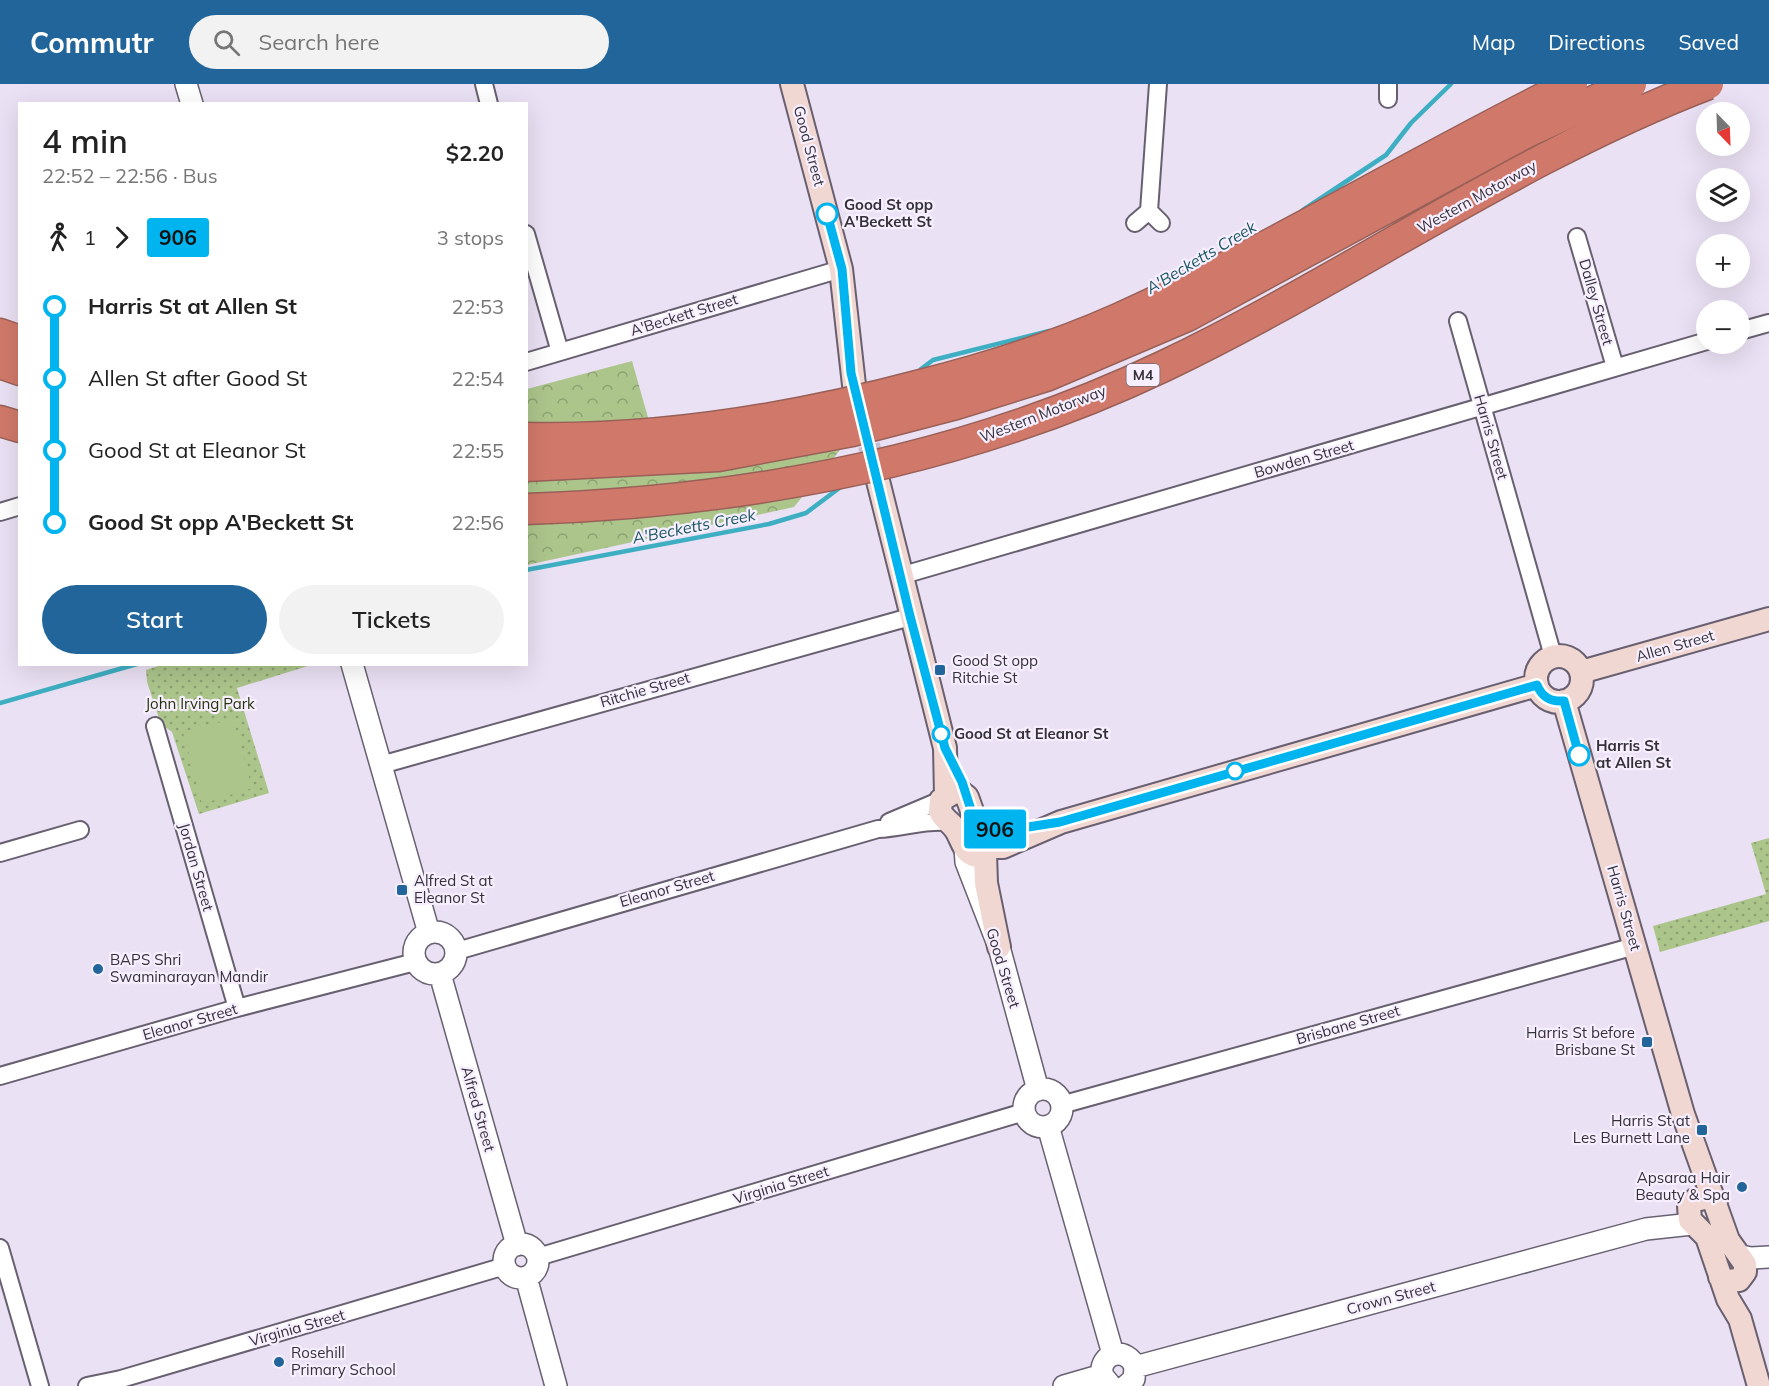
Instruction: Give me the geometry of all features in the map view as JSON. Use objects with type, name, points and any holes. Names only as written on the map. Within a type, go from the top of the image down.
[{"type":"highway","points":[[528,438],[567,439],[708,428],[845,405],[988,368],[1115,321],[1237,263],[1473,133],[1572,84]]},
{"type":"highway","name":"M4","points":[[528,466],[718,456],[852,431],[956,405],[1046,376],[1187,316],[1525,132],[1631,84]]},
{"type":"highway","name":"Western Motorway","points":[[528,509],[604,507],[724,495],[930,453],[1004,431],[1162,367],[1237,329],[1532,166],[1708,84]]},
{"type":"highway","points":[[0,334],[18,340]]},
{"type":"highway","points":[[0,363],[18,369]]},
{"type":"highway","points":[[0,382],[18,387]]},
{"type":"highway","points":[[0,421],[18,426]]},
{"type":"highway","points":[[0,441],[18,445]]},
{"type":"main road","name":"Good Street","points":[[792,84],[842,269],[854,385]]},
{"type":"main road","points":[[875,469],[910,616],[945,748],[951,797],[974,819],[999,947]]},
{"type":"main road","name":"Allen Street","points":[[1581,672],[1769,618]]},
{"type":"main road","points":[[1553,656],[1569,658],[1575,662],[1581,672],[1580,689],[1564,701],[1551,700],[1542,694],[1537,685],[1536,678],[1541,664],[1553,656]]},
{"type":"main road","points":[[980,845],[1015,829],[1060,822],[1537,685]]},
{"type":"main road","name":"Harris Street","points":[[1564,701],[1683,1114],[1699,1208]]},
{"type":"main road","points":[[951,797],[940,811],[956,830],[980,845]]},
{"type":"main road","points":[[1699,1208],[1707,1237],[1737,1271],[1740,1319],[1759,1386]]},
{"type":"street","points":[[186,84],[191,102]]},
{"type":"street","points":[[484,84],[488,102]]},
{"type":"street","points":[[1135,223],[1149,211],[1158,84]]},
{"type":"street","points":[[1149,211],[1161,223]]},
{"type":"street","name":"Dalley Street","points":[[1577,237],[1615,367]]},
{"type":"street","points":[[528,241],[560,352]]},
{"type":"street","name":"A'Beckett Street","points":[[528,361],[842,269]]},
{"type":"street","name":"Harris Street","points":[[1458,321],[1553,656]]},
{"type":"street","points":[[1750,328],[1769,323]]},
{"type":"street","name":"Bowden Street","points":[[900,576],[1696,344]]},
{"type":"street","points":[[0,512],[18,507]]},
{"type":"street","name":"Ritchie Street","points":[[381,765],[910,616]]},
{"type":"street","points":[[353,666],[429,933]]},
{"type":"street","name":"Jordan Street","points":[[155,726],[237,1008]]},
{"type":"street","name":"Eleanor Street","points":[[878,829],[895,818],[951,797]]},
{"type":"street","name":"Eleanor Street","points":[[457,951],[878,829],[898,828],[931,821],[947,822]]},
{"type":"street","points":[[0,853],[80,830]]},
{"type":"street","points":[[429,933],[447,935],[457,951],[454,963],[440,974],[428,973],[416,962],[414,948],[417,941],[429,933]]},
{"type":"street","name":"Brisbane Street","points":[[1062,1105],[1635,946]]},
{"type":"street","name":"Good Street","points":[[999,947],[1038,1090]]},
{"type":"street","name":"Eleanor Street","points":[[0,1076],[237,1008],[416,962]]},
{"type":"street","name":"Alfred Street","points":[[440,974],[517,1245]]},
{"type":"street","points":[[1038,1090],[1050,1091],[1062,1105],[1059,1118],[1048,1126],[1036,1126],[1026,1118],[1024,1112],[1028,1096],[1038,1090]]},
{"type":"street","name":"Virginia Street","points":[[538,1257],[1024,1112]]},
{"type":"street","points":[[1048,1126],[1113,1354]]},
{"type":"street","name":"Crown Street","points":[[1136,1367],[1646,1229],[1699,1208]]},
{"type":"street","points":[[517,1245],[531,1247],[538,1257],[536,1270],[526,1277],[516,1277],[505,1266],[508,1250],[517,1245]]},
{"type":"street","points":[[0,1248],[40,1386]]},
{"type":"street","points":[[1737,1271],[1751,1258],[1769,1257]]},
{"type":"street","points":[[1737,1271],[1769,1263]]},
{"type":"street","name":"Virginia Street","points":[[87,1386],[144,1372],[505,1266]]},
{"type":"street","points":[[526,1277],[556,1386]]},
{"type":"street","points":[[1064,1386],[1106,1380],[1105,1360],[1113,1354],[1125,1354],[1136,1367],[1134,1379],[1126,1386]]},
{"type":"green space","points":[[632,361],[649,421],[830,399],[840,450],[794,507],[528,565],[528,389]]},
{"type":"green space","name":"John Irving Park","points":[[158,666],[308,666],[237,688],[269,793],[199,814],[172,732],[161,724],[147,682],[146,670]]},
{"type":"green space","points":[[233,719],[252,788],[202,804],[183,732]]},
{"type":"green space","points":[[1769,838],[1769,921],[1660,952],[1653,926],[1766,894],[1751,843]]},
{"type":"waterway","name":"A'Becketts Creek","points":[[1303,210],[1386,155],[1411,123],[1451,84]]},
{"type":"waterway","name":"A'Becketts Creek","points":[[921,369],[933,360],[1049,331]]},
{"type":"waterway","name":"A'Becketts Creek","points":[[528,570],[769,524],[806,513],[846,483]]},
{"type":"waterway","name":"A'Becketts Creek","points":[[0,703],[130,666]]},
{"type":"tunnel","points":[[861,413],[875,469]]},
{"type":"bus line","name":"906","points":[[827,214],[842,269],[851,373],[910,616],[945,748],[962,782],[974,819],[982,830],[1015,829],[1060,822],[1537,685],[1544,696],[1551,700],[1564,701],[1579,755]]},
{"type":"place","name":"Good St opp A'Beckett St","points":[[827,214]]},
{"type":"place","name":"Good St opp Ritchie St","points":[[940,670]]},
{"type":"place","name":"Good St at Eleanor St","points":[[941,734]]},
{"type":"place","name":"Harris St at Allen St","points":[[1579,755]]},
{"type":"place","name":"Alfred St at Eleanor St","points":[[402,890]]},
{"type":"place","name":"BAPS Shri Swaminarayan Mandir","points":[[98,969]]},
{"type":"place","name":"Harris St before Brisbane St","points":[[1647,1042]]},
{"type":"place","name":"Harris St at Les Burnett Lane","points":[[1702,1130]]},
{"type":"place","name":"Apsaraa Hair Beauty & Spa","points":[[1742,1187]]},
{"type":"place","name":"Rosehill Primary School","points":[[279,1362]]}]
